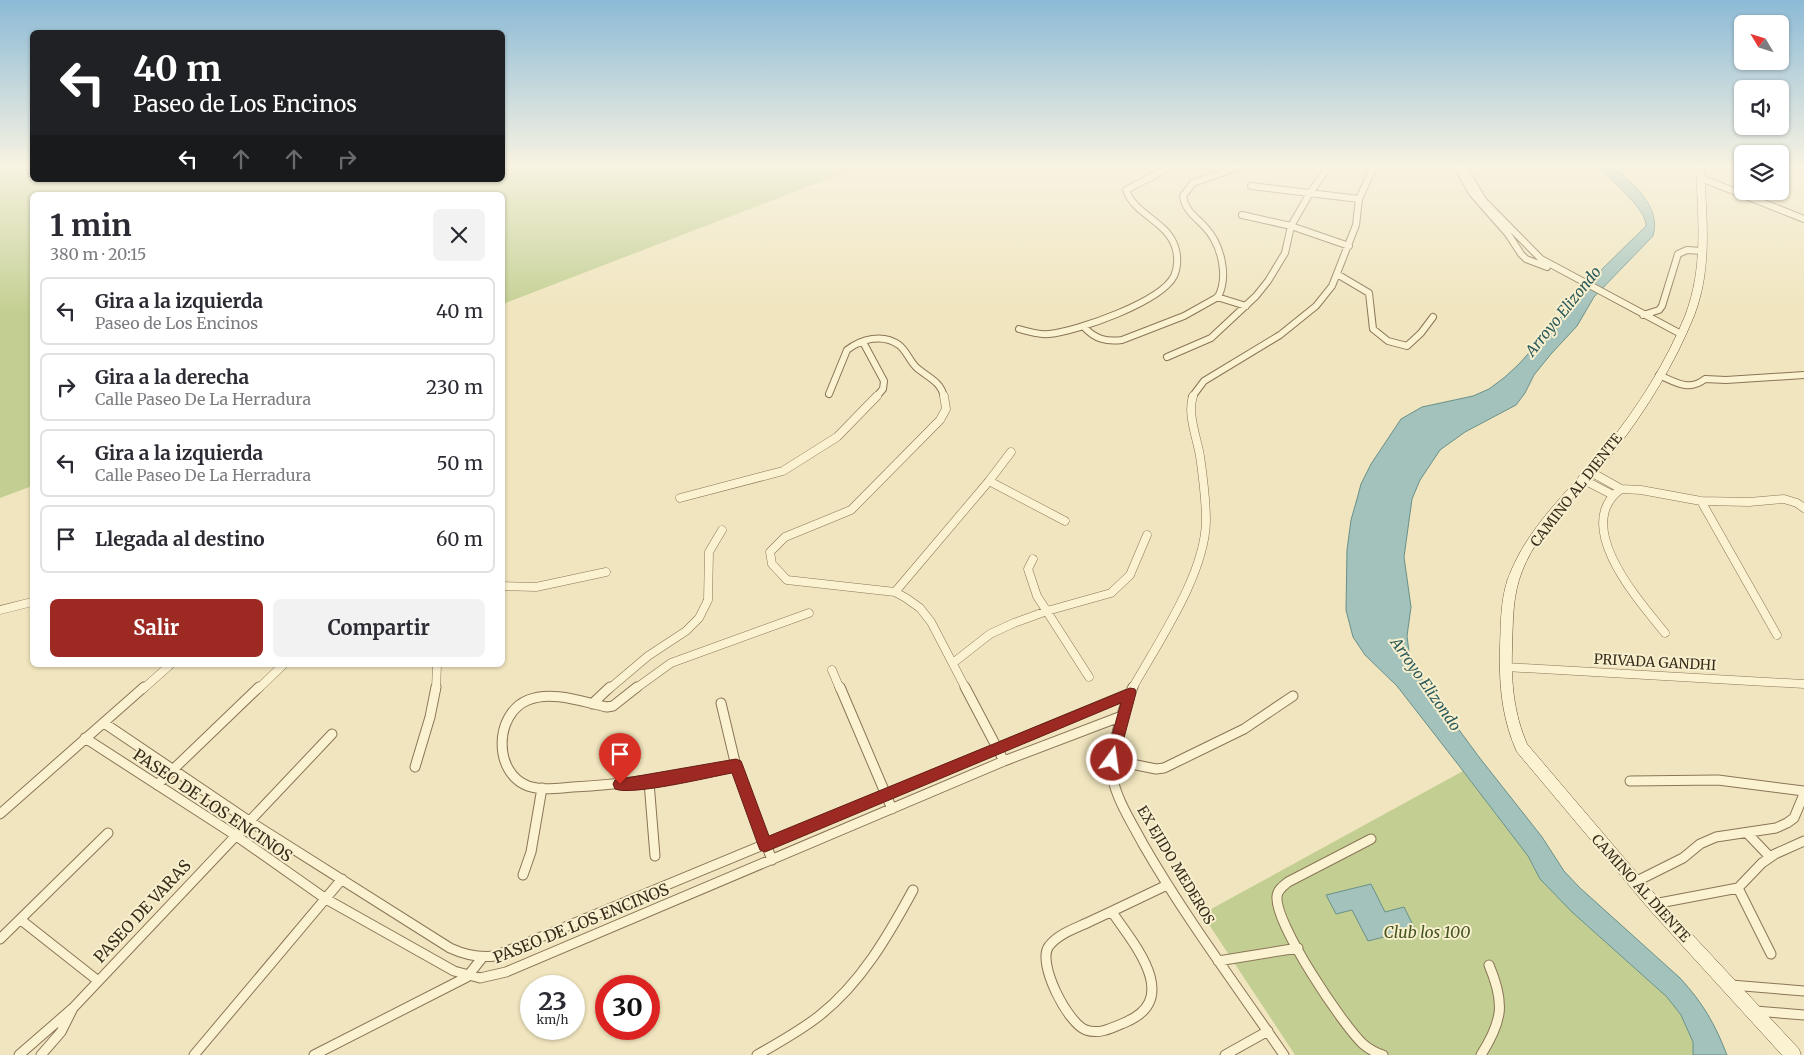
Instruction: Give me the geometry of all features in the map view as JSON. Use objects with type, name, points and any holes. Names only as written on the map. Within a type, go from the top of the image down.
[{"type":"street","points":[[1019,329],[1036,334],[1047,334],[1084,327],[1148,299],[1160,291],[1175,276],[1178,266],[1172,237],[1161,223],[1150,215]]},
{"type":"street","points":[[1084,327],[1095,338],[1114,341],[1127,340],[1178,319],[1217,297],[1222,289],[1223,278],[1215,241],[1193,215]]},
{"type":"street","points":[[1243,215],[1291,226],[1349,246]]},
{"type":"street","points":[[1166,357],[1211,338],[1246,306],[1268,282],[1285,253],[1291,226],[1297,215]]},
{"type":"street","name":"EX EJIDO MEDEROS","points":[[1284,1055],[1167,885],[1131,822],[1117,792],[1112,775],[1112,760],[1122,716],[1130,693],[1188,588],[1204,536],[1206,522],[1200,458],[1191,413],[1192,398],[1204,381],[1280,335],[1316,306],[1332,286],[1349,246],[1357,215]]},
{"type":"street","points":[[1490,215],[1508,234],[1523,257],[1538,261],[1579,279],[1681,334]]},
{"type":"street","points":[[1499,215],[1530,248],[1538,261]]},
{"type":"street","name":"CAMINO AL DIENTE","points":[[1702,215],[1701,276],[1696,298],[1681,334],[1658,375],[1616,440],[1550,520],[1517,571],[1510,604],[1505,667],[1510,717],[1522,748],[1654,904],[1793,1055]]},
{"type":"street","points":[[1516,247],[1530,248]]},
{"type":"street","points":[[1643,315],[1653,313],[1662,306],[1678,254],[1687,250],[1702,251]]},
{"type":"street","points":[[1337,274],[1356,283],[1369,293],[1373,329],[1396,346],[1407,346],[1421,333],[1433,317]]},
{"type":"street","points":[[1217,297],[1246,306]]},
{"type":"street","points":[[829,394],[847,350],[863,342],[878,338],[894,342],[898,345],[915,366],[940,385],[943,391],[945,413],[850,510],[835,519],[784,538],[774,546],[770,552],[770,559],[774,568],[787,580],[895,592],[910,598],[924,612],[953,663],[1004,762]]},
{"type":"street","points":[[680,498],[783,471],[837,437],[870,405],[884,386],[884,381],[863,342]]},
{"type":"street","points":[[1658,375],[1687,386],[1714,378],[1726,380],[1804,375]]},
{"type":"street","points":[[895,592],[989,481],[1010,452]]},
{"type":"street","points":[[1586,475],[1621,489],[1642,490],[1701,501],[1749,502],[1784,499],[1801,506]]},
{"type":"street","points":[[1586,475],[1613,495]]},
{"type":"street","points":[[989,481],[1065,522]]},
{"type":"street","points":[[1621,489],[1605,504],[1602,519],[1603,535],[1621,574],[1665,634]]},
{"type":"street","points":[[1701,501],[1776,635]]},
{"type":"street","points":[[592,704],[648,656],[682,634],[700,616],[708,598],[707,558],[710,548],[722,530]]},
{"type":"street","points":[[953,663],[990,634],[1047,611],[1111,593],[1120,588],[1133,571],[1147,535]]},
{"type":"street","points":[[1033,559],[1028,569],[1037,596],[1089,677]]},
{"type":"street","points":[[505,586],[536,587],[606,572]]},
{"type":"street","points":[[0,610],[30,602]]},
{"type":"street","points":[[736,766],[650,782],[590,787],[542,788],[526,786],[513,776],[505,765],[502,747],[507,722],[520,704],[541,698],[552,698],[613,706],[671,663],[809,613]]},
{"type":"street","points":[[0,814],[168,667]]},
{"type":"street","points":[[157,785],[281,667]]},
{"type":"street","points":[[415,768],[420,745],[436,698],[438,667]]},
{"type":"street","name":"PRIVADA GANDHI","points":[[1505,667],[1804,684]]},
{"type":"street","points":[[832,670],[892,809]]},
{"type":"street","name":"PASEO DE LOS ENCINOS","points":[[104,723],[172,771],[450,948],[462,954],[482,958],[495,956],[1130,693]]},
{"type":"street","points":[[1112,760],[1156,769],[1164,768],[1244,728],[1293,696]]},
{"type":"street","points":[[721,704],[736,766],[772,860]]},
{"type":"street","name":"PASEO DE LOS ENCINOS","points":[[85,738],[234,835],[326,900],[467,977],[479,979],[506,972],[1004,762],[1122,716]]},
{"type":"street","name":"PASEO DE VARAS","points":[[72,1008],[234,835],[332,734]]},
{"type":"street","points":[[1630,781],[1756,783],[1804,792],[1794,818],[1787,823],[1776,828],[1724,835],[1700,844],[1682,858],[1635,882]]},
{"type":"street","points":[[650,782],[655,856]]},
{"type":"street","points":[[524,875],[531,852],[542,788]]},
{"type":"street","points":[[0,939],[108,833]]},
{"type":"street","points":[[1747,833],[1770,857]]},
{"type":"street","points":[[1371,839],[1300,875],[1282,887],[1277,896],[1277,904],[1298,948],[1353,1033],[1374,1053],[1383,1055]]},
{"type":"street","points":[[1654,904],[1738,888],[1770,857],[1804,841]]},
{"type":"street","points":[[194,1055],[342,879]]},
{"type":"street","points":[[1112,912],[1149,970],[1154,989],[1149,1005],[1137,1016],[1103,1031],[1089,1032],[1082,1029],[1073,1020],[1049,973],[1044,959],[1045,952],[1060,936],[1167,885]]},
{"type":"street","points":[[1738,888],[1771,954]]},
{"type":"street","points":[[757,1055],[806,1026],[828,1009],[852,985],[885,941],[912,890]]},
{"type":"street","points":[[21,920],[97,980]]},
{"type":"street","points":[[1218,961],[1298,948]]},
{"type":"street","points":[[314,1055],[467,977],[482,958]]},
{"type":"street","points":[[1481,1055],[1493,1038],[1499,1024],[1502,1004],[1499,986],[1489,965]]},
{"type":"street","points":[[1729,984],[1804,991]]},
{"type":"street","points":[[19,1055],[72,1008]]},
{"type":"street","points":[[40,1055],[61,1032],[72,1008]]},
{"type":"street","points":[[1753,1010],[1804,1015]]},
{"type":"street","points":[[1226,1055],[1268,1031]]},
{"type":"green space","points":[[0,215],[30,215],[30,487],[0,498]]},
{"type":"green space","points":[[505,215],[733,215],[505,303]]},
{"type":"green space","name":"Club los 100","points":[[1463,771],[1528,856],[1540,879],[1572,912],[1667,997],[1681,1015],[1693,1042],[1693,1055],[1295,1055],[1202,914]]},
{"type":"water","points":[[1643,215],[1653,215],[1655,225],[1653,236],[1594,297],[1577,326],[1534,375],[1525,393],[1516,405],[1465,432],[1440,450],[1420,480],[1412,499],[1404,557],[1411,607],[1407,636],[1410,660],[1415,670],[1479,757],[1542,837],[1564,871],[1579,887],[1680,978],[1702,1005],[1718,1033],[1727,1055],[1693,1055],[1693,1042],[1681,1015],[1667,997],[1572,912],[1540,879],[1528,856],[1397,686],[1365,655],[1353,637],[1346,610],[1347,550],[1351,520],[1361,484],[1371,464],[1401,419],[1422,407],[1473,396],[1489,389],[1505,377],[1570,307],[1579,288],[1592,279],[1646,226]]},
{"type":"water","points":[[1371,884],[1385,912],[1404,907],[1415,929],[1368,941],[1352,910],[1336,914],[1326,895]]},
{"type":"route","points":[[620,784],[650,782],[736,766],[765,845],[1130,693],[1122,716],[1112,760]]},
{"type":"water label","name":"Arroyo Elizondo","points":[[1563,311]]},
{"type":"water label","name":"Arroyo Elizondo","points":[[1426,684]]}]
